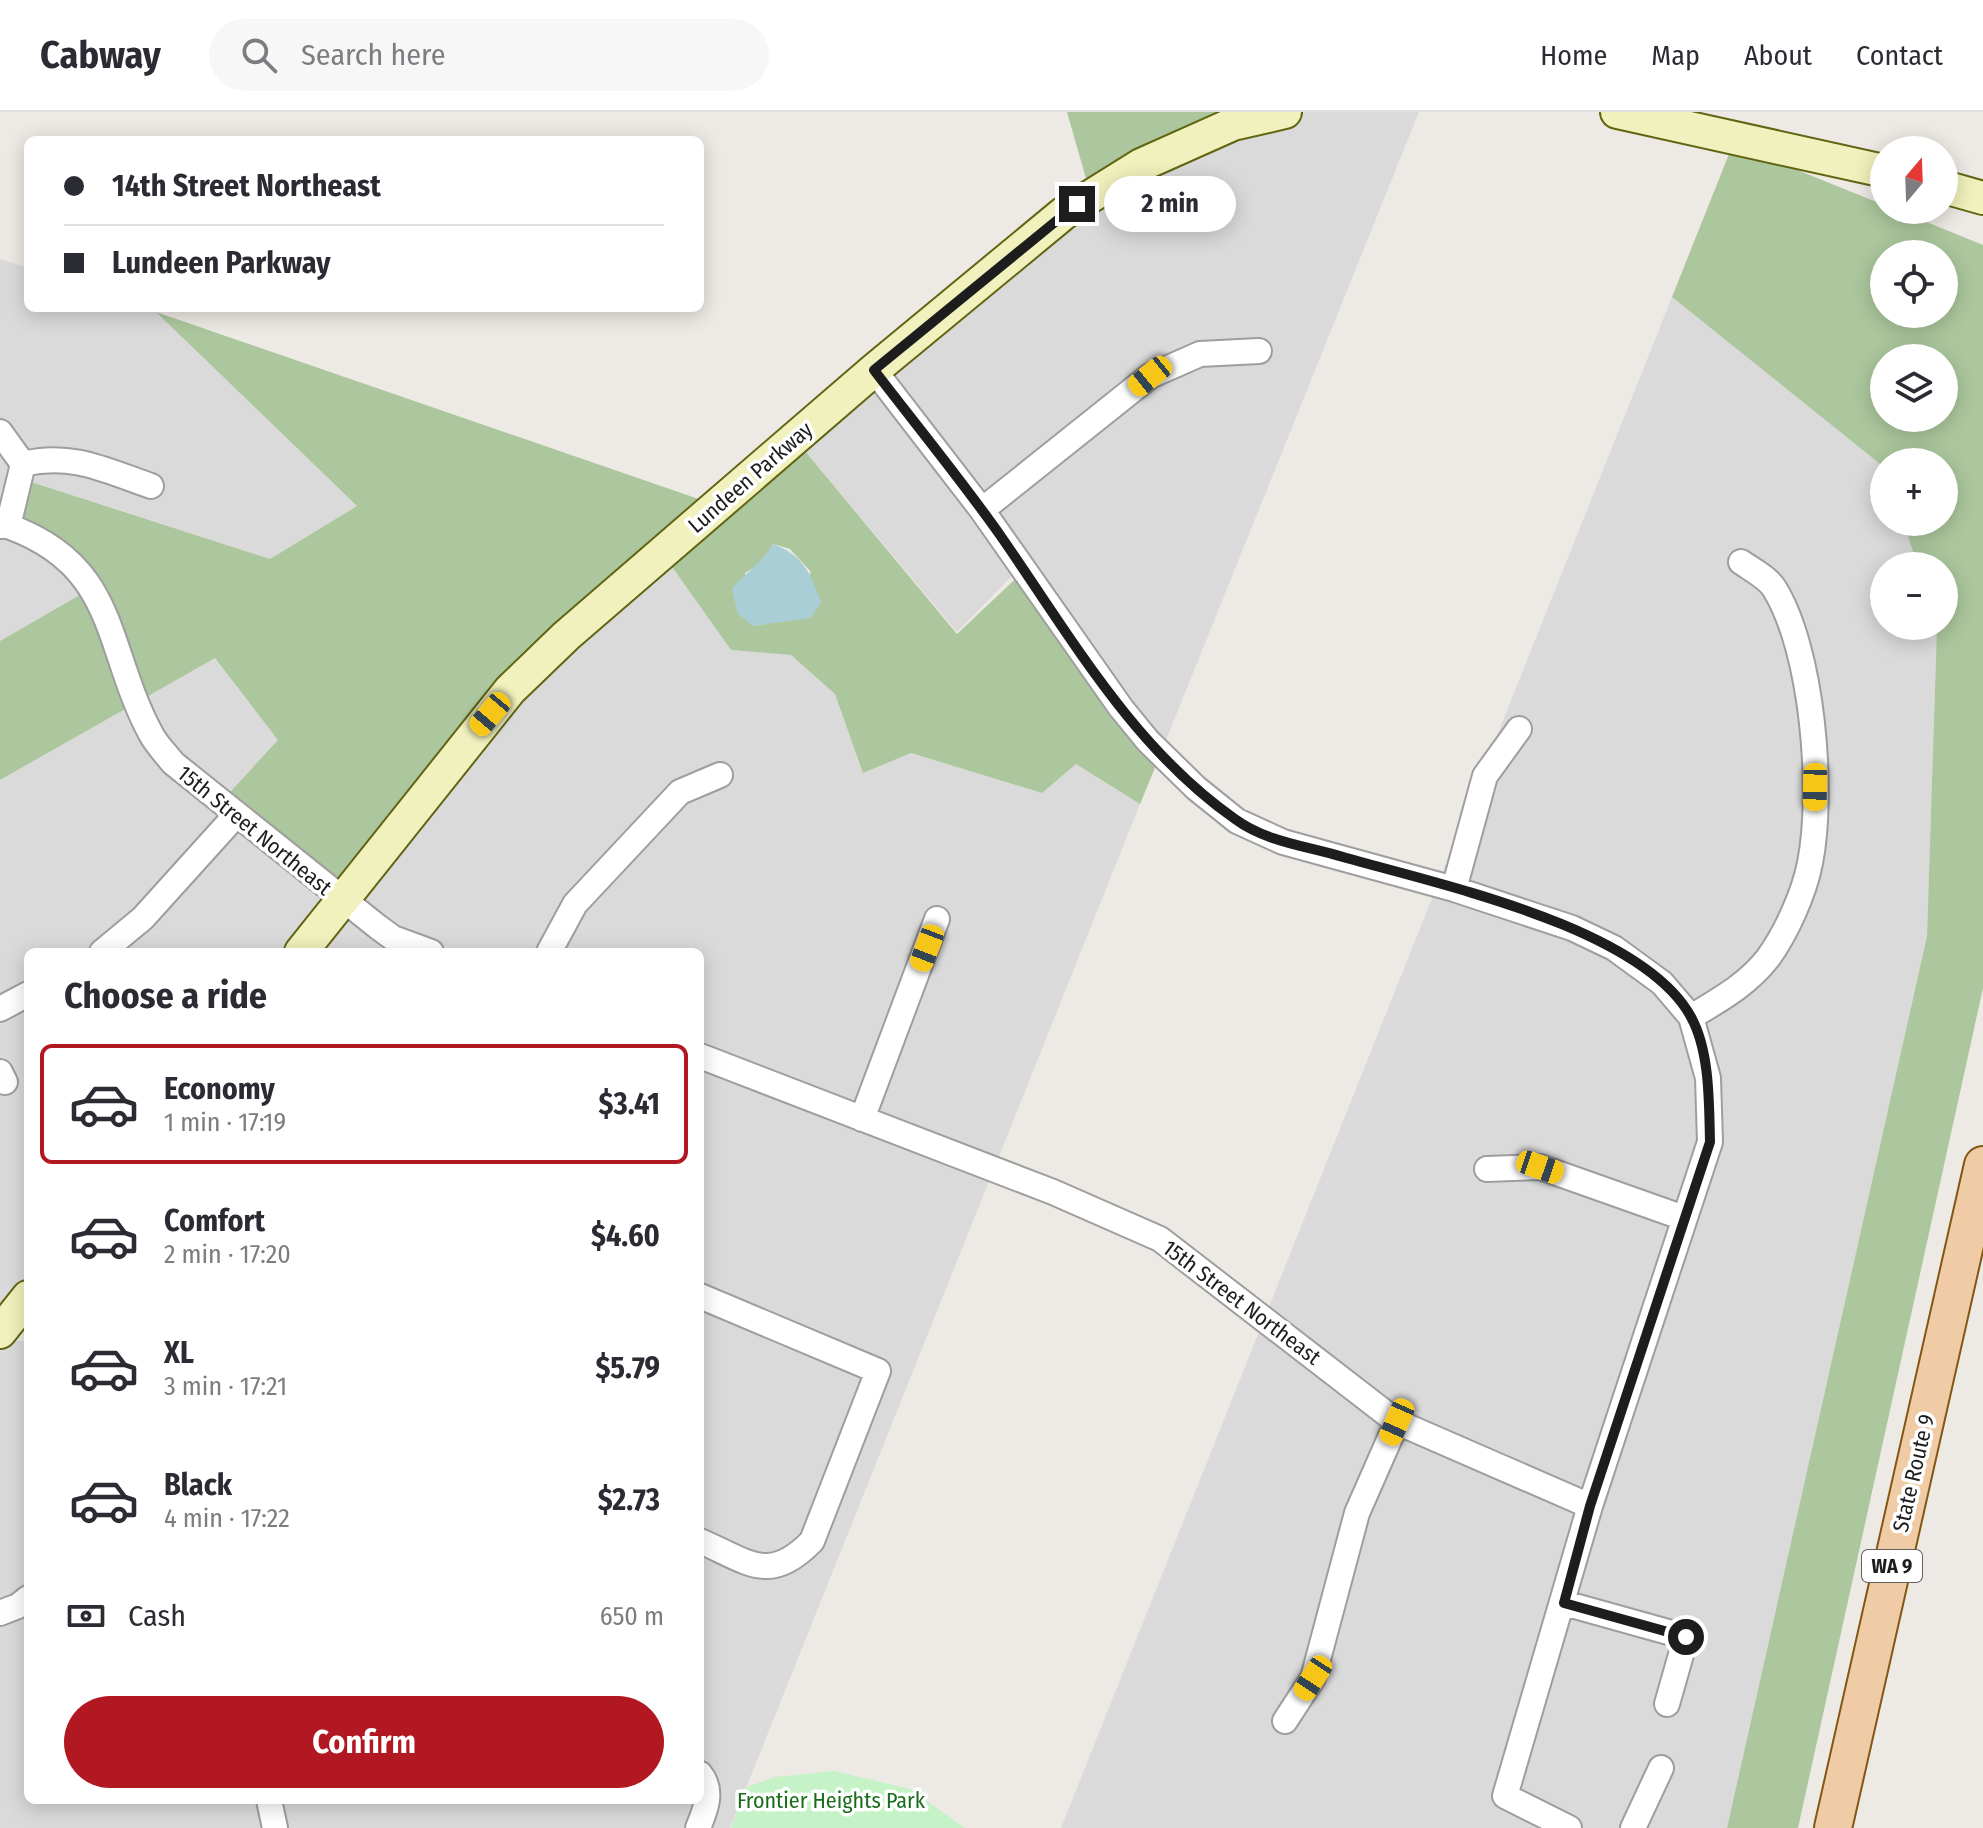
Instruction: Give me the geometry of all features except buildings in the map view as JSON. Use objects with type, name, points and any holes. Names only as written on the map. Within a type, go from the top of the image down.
[{"type":"main road","name":"Lundeen Parkway","points":[[304,948],[510,690],[566,636],[874,370],[1082,201],[1141,165],[1220,130],[1285,112]]},
{"type":"main road","points":[[1617,112],[1870,168]]},
{"type":"main road","points":[[1958,191],[1983,198]]},
{"type":"main road","name":"State Route 9","points":[[1833,1828],[1983,1165]]},
{"type":"main road","points":[[0,1332],[24,1302]]},
{"type":"street","points":[[982,510],[1150,376],[1200,354],[1259,351]]},
{"type":"street","points":[[874,370],[982,510],[1121,708],[1148,741],[1206,797],[1237,821],[1283,842],[1454,889],[1572,928],[1614,948],[1662,983],[1691,1017],[1708,1078],[1710,1142],[1590,1506],[1505,1796],[1569,1828]]},
{"type":"street","points":[[0,432],[23,464]]},
{"type":"street","points":[[23,464],[51,457],[77,460],[151,486]]},
{"type":"street","points":[[4,526],[23,464]]},
{"type":"street","name":"15th Street Northeast","points":[[4,526],[41,538],[93,588],[151,735],[173,763],[342,900],[393,938],[420,948]]},
{"type":"street","points":[[1691,1017],[1741,987],[1768,957],[1788,921],[1810,865],[1816,755],[1791,625],[1773,586],[1741,562]]},
{"type":"street","points":[[1454,889],[1485,776],[1519,729]]},
{"type":"street","points":[[551,948],[575,904],[680,792],[720,775]]},
{"type":"street","points":[[107,948],[143,918],[236,815]]},
{"type":"street","points":[[862,1119],[937,919]]},
{"type":"street","points":[[0,1009],[24,996]]},
{"type":"street","name":"15th Street Northeast","points":[[704,1058],[1053,1192],[1160,1239],[1397,1422],[1590,1506]]},
{"type":"street","points":[[1487,1169],[1540,1167],[1684,1218]]},
{"type":"street","points":[[704,1298],[878,1371],[812,1541],[792,1562],[764,1569],[704,1543]]},
{"type":"street","points":[[1285,1721],[1313,1678],[1357,1513],[1397,1422]]},
{"type":"street","points":[[0,1613],[24,1601]]},
{"type":"street","points":[[1564,1603],[1686,1637],[1667,1704]]},
{"type":"street","points":[[1633,1828],[1661,1768]]},
{"type":"street","points":[[698,1828],[708,1803],[704,1786]]},
{"type":"street","points":[[270,1804],[275,1828]]},
{"type":"shaded area","points":[[1285,112],[1419,112],[1162,750],[1021,567],[957,632],[795,439],[1063,213]]},
{"type":"shaded area","points":[[0,259],[24,267],[24,312],[156,312],[357,506],[270,559],[20,478],[93,588],[0,641]]},
{"type":"shaded area","points":[[1672,297],[1870,453],[1870,536],[1908,536],[1913,552],[1870,552],[1870,640],[1937,640],[1927,936],[1727,1828],[1061,1828]]},
{"type":"shaded area","points":[[663,553],[731,650],[791,655],[836,694],[863,772],[911,753],[1042,793],[1076,764],[1140,804],[730,1828],[0,1828],[0,1341],[24,1341],[24,1804],[704,1804],[704,948],[24,948],[24,1302],[0,1332],[0,780],[215,657],[279,740],[221,802],[450,761]]},
{"type":"green space","points":[[1067,112],[1285,112],[1091,196]]},
{"type":"green space","points":[[1733,144],[1870,199],[1870,224],[1931,224],[1983,245],[1983,988],[1798,1828],[1727,1828],[1927,936],[1937,640],[1958,640],[1958,552],[1913,552],[1908,536],[1958,536],[1958,448],[1870,448],[1870,456],[1672,297]]},
{"type":"green space","points":[[156,312],[719,506],[795,439],[957,634],[1027,568],[1159,758],[1140,804],[1076,764],[1042,793],[911,753],[863,773],[835,694],[791,655],[731,650],[663,554],[566,636],[342,900],[221,802],[278,740],[215,658],[0,780],[0,641],[92,588],[8,526],[19,478],[270,559],[357,506]],"holes":[[[773,544],[790,549],[811,572],[781,621],[753,626],[745,573],[764,561]]]},
{"type":"green space","name":"Frontier Heights Park","points":[[834,1771],[910,1789],[965,1828],[731,1828],[747,1787],[775,1777]]},
{"type":"water","points":[[773,544],[792,554],[804,566],[821,603],[810,618],[753,626],[738,614],[732,589]]},
{"type":"route","points":[[1077,204],[874,370],[982,510],[1121,708],[1148,741],[1196,788],[1237,821],[1283,842],[1454,889],[1572,928],[1614,948],[1662,983],[1691,1017],[1708,1078],[1710,1142],[1590,1506],[1564,1603],[1686,1637]]}]
